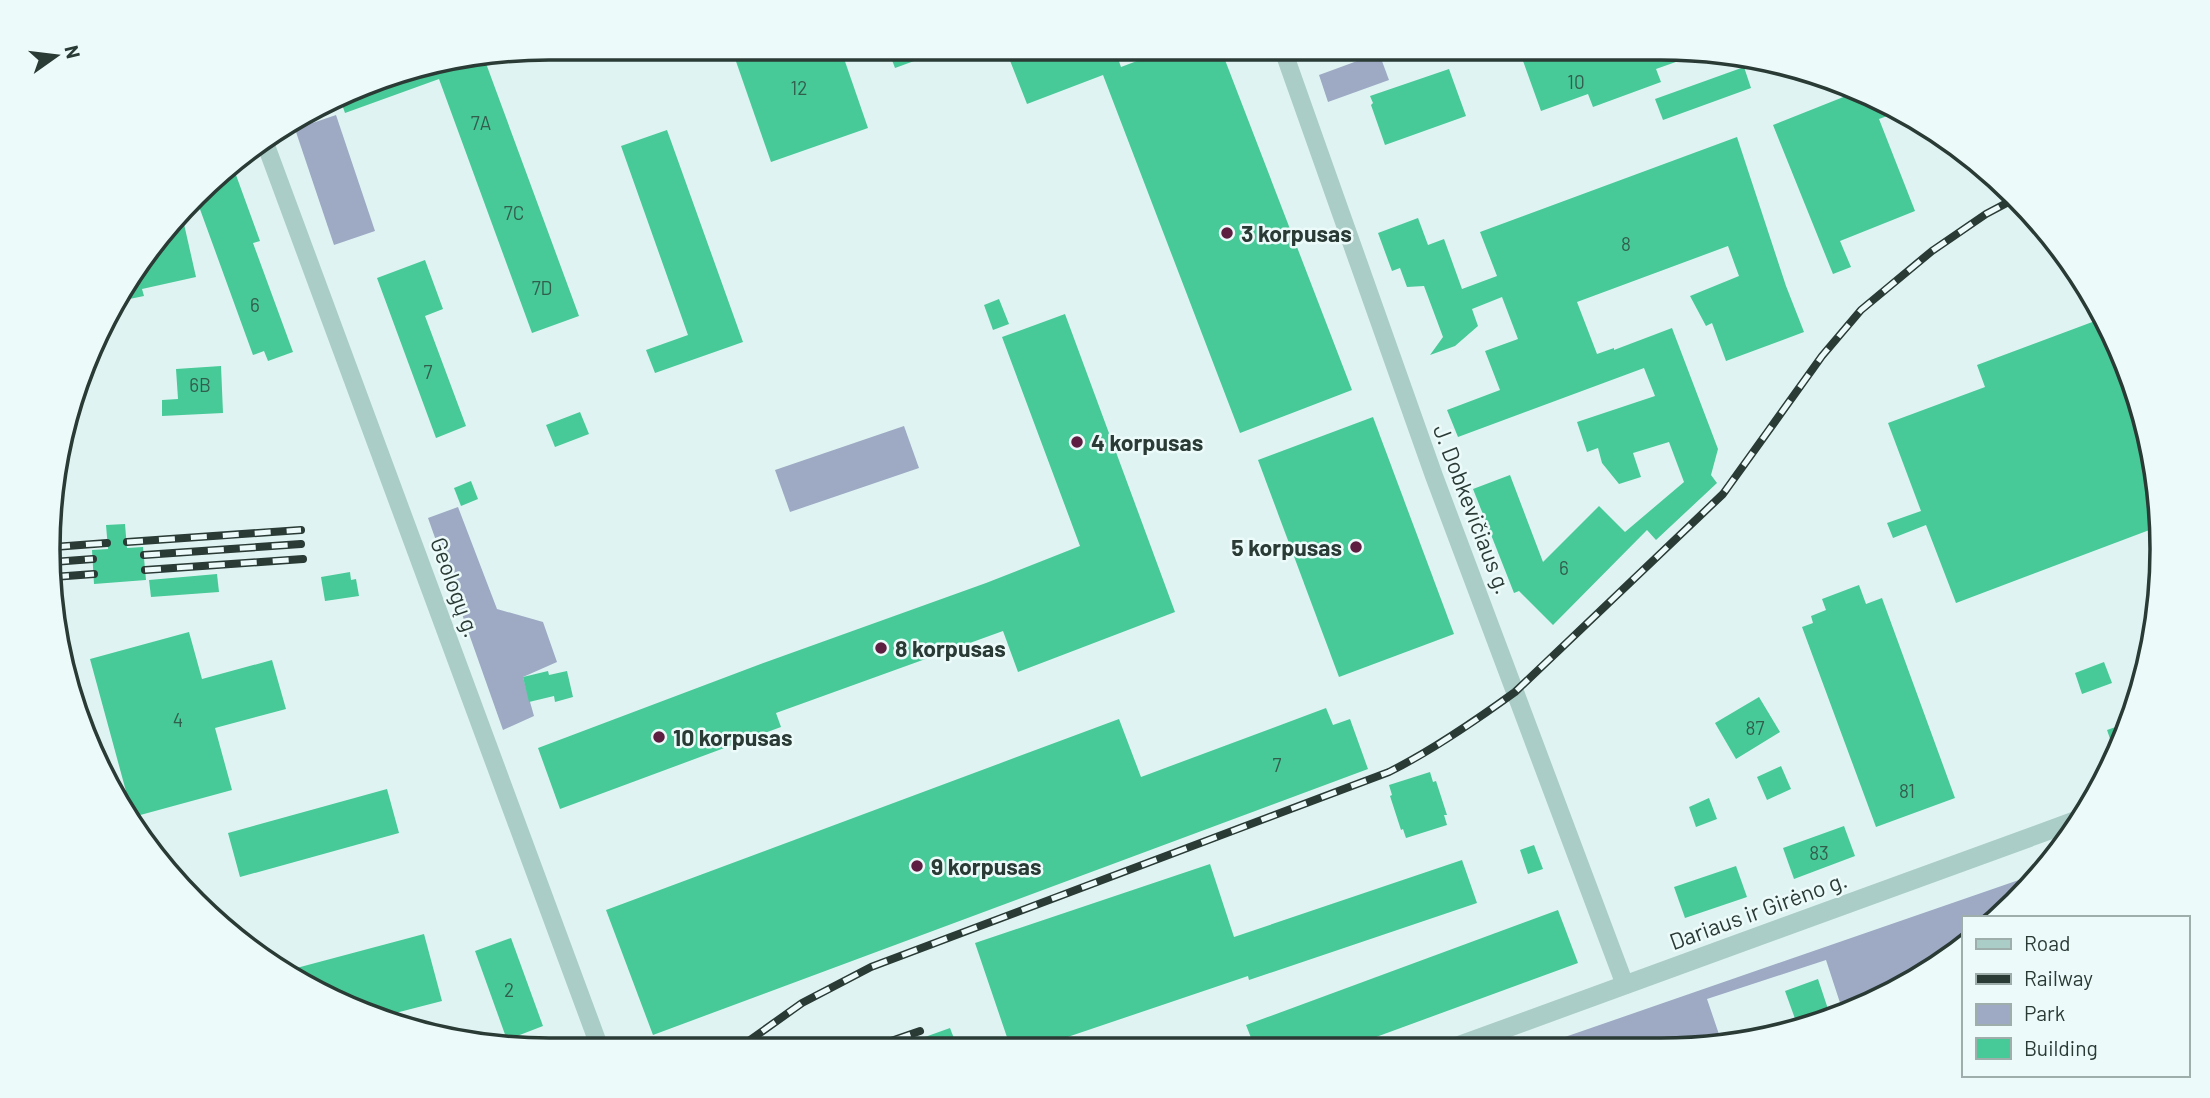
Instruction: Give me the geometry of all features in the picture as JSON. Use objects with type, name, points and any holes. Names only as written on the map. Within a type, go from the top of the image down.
[{"type":"street","name":"J. Dobkevičiaus g.","points":[[1287,60],[1402,390],[1625,985]]},
{"type":"street","name":"Geologų g.","points":[[267,149],[596,1038]]},
{"type":"street","name":"Dariaus ir Girėno g.","points":[[1480,1038],[2067,823]]},
{"type":"green space","points":[[1360,60],[1382,60],[1389,80],[1328,102],[1319,75]]},
{"type":"green space","points":[[336,115],[375,231],[334,245],[295,130]]},
{"type":"green space","points":[[904,426],[919,468],[790,512],[775,470]]},
{"type":"green space","points":[[458,507],[497,609],[543,622],[557,662],[523,677],[534,716],[503,730],[428,518]]},
{"type":"green space","points":[[2023,879],[1985,916],[1962,916],[1962,935],[1933,956],[1878,988],[1840,1004],[1826,960],[1707,999],[1719,1035],[1661,1038],[1562,1038]]},
{"type":"building","points":[[736,60],[844,60],[868,128],[771,162]]},
{"type":"building","points":[[892,60],[917,60],[895,68]]},
{"type":"building","name":"3 korpusas","points":[[1010,60],[1119,60],[1121,67],[1140,60],[1225,60],[1352,390],[1240,433],[1103,75],[1027,104]]},
{"type":"building","points":[[1523,60],[1680,61],[1656,69],[1661,82],[1593,107],[1588,94],[1541,111]]},
{"type":"building","points":[[486,64],[579,316],[532,333],[439,79],[345,113],[342,106],[392,85],[422,76]]},
{"type":"building","points":[[1744,67],[1751,88],[1663,120],[1655,99]]},
{"type":"building","points":[[1449,69],[1466,116],[1385,145],[1370,96]]},
{"type":"building","points":[[1846,96],[1888,116],[1879,119],[1915,211],[1840,241],[1851,267],[1833,274],[1773,125]]},
{"type":"building","points":[[667,130],[743,342],[655,373],[646,350],[688,335],[621,146]]},
{"type":"building","points":[[1737,137],[1804,332],[1726,361],[1712,323],[1706,326],[1690,296],[1739,276],[1728,246],[1577,302],[1597,354],[1672,328],[1718,449],[1711,475],[1717,483],[1656,540],[1647,530],[1553,625],[1519,591],[1514,593],[1473,489],[1510,475],[1543,562],[1599,506],[1625,532],[1684,482],[1669,442],[1633,453],[1641,477],[1619,484],[1602,463],[1598,448],[1587,452],[1577,422],[1655,396],[1644,368],[1458,437],[1447,410],[1500,390],[1485,351],[1518,339],[1502,297],[1472,309],[1478,326],[1455,346],[1430,355],[1443,337],[1424,286],[1407,287],[1400,268],[1392,271],[1378,233],[1418,218],[1428,245],[1444,239],[1462,289],[1497,276],[1480,232]]},
{"type":"building","points":[[235,173],[260,241],[253,243],[293,352],[268,361],[264,351],[253,355],[199,207]]},
{"type":"building","points":[[183,224],[196,277],[142,289],[144,296],[128,299],[142,277]]},
{"type":"building","points":[[425,260],[443,309],[425,316],[466,426],[436,438],[377,278]]},
{"type":"building","points":[[999,299],[1009,324],[993,330],[984,305]]},
{"type":"building","points":[[1065,314],[1175,612],[1018,672],[1003,631],[776,713],[781,727],[560,809],[538,748],[1080,546],[1002,337]]},
{"type":"building","points":[[2094,321],[2125,392],[2134,422],[2146,485],[2149,530],[1956,603],[1926,525],[1893,538],[1887,523],[1921,511],[1888,423],[1985,387],[1977,365]]},
{"type":"building","points":[[221,366],[223,413],[162,416],[162,400],[178,399],[176,369]]},
{"type":"building","points":[[580,412],[589,434],[555,447],[546,425]]},
{"type":"building","name":"5 korpusas","points":[[1373,417],[1454,634],[1339,677],[1258,460]]},
{"type":"building","points":[[471,481],[478,499],[461,506],[454,488]]},
{"type":"building","points":[[125,524],[127,548],[143,547],[146,580],[94,584],[92,550],[108,549],[106,525]]},
{"type":"building","points":[[350,572],[351,580],[356,579],[359,596],[325,601],[321,577]]},
{"type":"building","points":[[217,574],[219,592],[151,597],[149,580]]},
{"type":"building","points":[[1859,585],[1866,604],[1882,598],[1955,798],[1876,827],[1802,627],[1813,623],[1811,616],[1826,610],[1822,599]]},
{"type":"building","points":[[189,632],[202,679],[272,660],[286,709],[215,728],[232,790],[139,815],[128,799],[90,659]]},
{"type":"building","points":[[2104,662],[2112,683],[2082,694],[2075,673]]},
{"type":"building","points":[[548,671],[549,675],[567,671],[573,697],[555,702],[554,696],[529,702],[523,677]]},
{"type":"building","points":[[1759,697],[1780,732],[1736,759],[1715,723]]},
{"type":"building","name":"9 korpusas","points":[[1326,708],[1333,725],[1350,719],[1368,769],[653,1035],[606,910],[1119,719],[1141,777]]},
{"type":"building","points":[[2117,727],[2111,741],[2107,730]]},
{"type":"building","points":[[1781,766],[1791,789],[1767,800],[1757,777]]},
{"type":"building","points":[[1430,772],[1433,782],[1436,781],[1447,815],[1444,815],[1447,825],[1406,838],[1390,796],[1389,785]]},
{"type":"building","points":[[387,789],[399,833],[240,877],[228,833]]},
{"type":"building","points":[[1709,798],[1717,819],[1696,827],[1689,807]]},
{"type":"building","points":[[1844,826],[1855,856],[1794,879],[1783,848]]},
{"type":"building","points":[[1534,845],[1543,869],[1528,874],[1520,850]]},
{"type":"building","points":[[1462,860],[1477,903],[1249,980],[1248,976],[1065,1038],[1007,1038],[975,943],[1210,864],[1234,937]]},
{"type":"building","points":[[1736,866],[1747,897],[1685,918],[1674,887]]},
{"type":"building","points":[[1558,910],[1578,963],[1373,1038],[1251,1038],[1246,1025]]},
{"type":"building","points":[[424,934],[442,1001],[394,1013],[332,988],[296,968]]},
{"type":"building","points":[[511,938],[543,1026],[515,1037],[506,1036],[475,951]]},
{"type":"building","points":[[1818,979],[1828,1009],[1795,1020],[1785,991]]},
{"type":"building","points":[[950,1028],[954,1038],[922,1038]]},
{"type":"railway","points":[[753,1038],[802,1003],[871,967],[1389,772],[1469,724],[1515,692],[1723,494],[1822,356],[1861,310],[1932,251],[2007,203]]},
{"type":"railway","points":[[127,542],[301,530]]},
{"type":"railway","points":[[60,547],[107,543]]},
{"type":"railway","points":[[144,555],[301,544]]},
{"type":"railway","points":[[60,561],[93,559]]},
{"type":"railway","points":[[145,570],[303,559]]},
{"type":"railway","points":[[61,576],[94,574]]},
{"type":"railway","points":[[900,1038],[920,1031]]},
{"type":"place","name":"3 korpusas","points":[[1227,233]]},
{"type":"place","name":"4 korpusas","points":[[1077,442]]},
{"type":"place","name":"5 korpusas","points":[[1356,547]]},
{"type":"place","name":"8 korpusas","points":[[881,648]]},
{"type":"place","name":"10 korpusas","points":[[659,737]]},
{"type":"place","name":"9 korpusas","points":[[917,866]]}]
